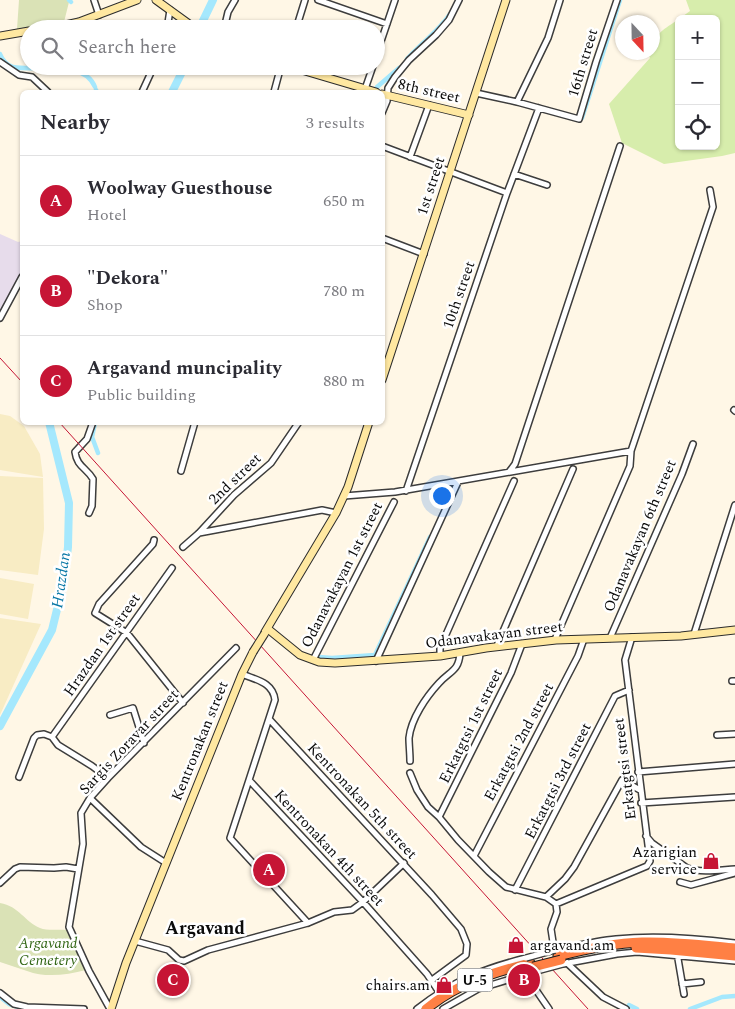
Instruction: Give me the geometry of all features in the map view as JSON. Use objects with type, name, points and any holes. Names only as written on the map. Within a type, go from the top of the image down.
[{"type":"highway","name":"Մ-5","points":[[435,1009],[484,982],[531,965],[588,948],[641,942],[735,948]]},
{"type":"highway","name":"Մ-5","points":[[560,957],[641,948],[677,953],[735,956]]},
{"type":"highway","name":"Մ-5","points":[[426,1009],[446,994],[473,981],[508,968],[531,965]]},
{"type":"main road","points":[[84,20],[137,0]]},
{"type":"main road","points":[[156,0],[182,20]]},
{"type":"main road","name":"1st street","points":[[385,374],[506,0]]},
{"type":"main road","points":[[0,36],[20,33]]},
{"type":"main road","name":"8th street","points":[[315,75],[361,90]]},
{"type":"main road","name":"8th street","points":[[385,95],[469,115]]},
{"type":"main road","points":[[344,496],[368,425]]},
{"type":"main road","name":"Kentronakan street","points":[[110,1009],[116,989],[242,674],[253,652],[336,513],[344,496]]},
{"type":"main road","name":"Odanavakayan street","points":[[266,631],[300,656],[335,664],[440,656],[556,640],[694,634],[735,630]]},
{"type":"street","points":[[94,0],[99,15]]},
{"type":"street","points":[[226,20],[228,12],[235,0]]},
{"type":"street","points":[[299,20],[305,0]]},
{"type":"street","points":[[318,0],[376,20]]},
{"type":"street","points":[[385,30],[395,0]]},
{"type":"street","points":[[385,95],[409,60],[449,20],[458,0]]},
{"type":"street","points":[[517,102],[548,38],[560,0]]},
{"type":"street","name":"16th street","points":[[476,93],[579,119],[617,0]]},
{"type":"street","points":[[168,20],[170,10]]},
{"type":"street","points":[[0,62],[19,75],[32,77],[46,90]]},
{"type":"street","points":[[143,90],[150,75]]},
{"type":"street","points":[[275,90],[279,75]]},
{"type":"street","points":[[364,90],[370,75]]},
{"type":"street","points":[[410,157],[429,106]]},
{"type":"street","name":"10th street","points":[[406,491],[507,193],[539,108]]},
{"type":"street","points":[[509,472],[515,464],[620,146]]},
{"type":"street","points":[[385,147],[507,193]]},
{"type":"street","points":[[514,174],[547,185]]},
{"type":"street","points":[[556,640],[630,466],[631,450],[713,207],[710,190]]},
{"type":"street","points":[[385,239],[424,254]]},
{"type":"street","points":[[0,318],[20,281]]},
{"type":"street","points":[[89,513],[92,506],[93,479],[78,464],[75,452],[87,439],[92,425]]},
{"type":"street","points":[[181,472],[194,425]]},
{"type":"street","name":"2nd street","points":[[183,547],[199,533],[234,495],[271,463],[297,425]]},
{"type":"street","name":"Odanavakayan 6th street","points":[[610,638],[682,474],[693,444]]},
{"type":"street","points":[[344,496],[365,496],[406,491],[631,450]]},
{"type":"street","points":[[497,647],[573,470]]},
{"type":"street","points":[[440,656],[440,648],[514,481]]},
{"type":"street","points":[[376,661],[458,482]]},
{"type":"street","name":"Odanavakayan 1st street","points":[[313,660],[394,502]]},
{"type":"street","points":[[694,634],[735,505]]},
{"type":"street","points":[[199,533],[322,510],[336,513]]},
{"type":"street","points":[[154,540],[153,544],[99,604],[95,613],[127,633],[183,703]]},
{"type":"street","name":"Hrazdan 1st street","points":[[52,736],[172,568]]},
{"type":"street","name":"Erkatgtsi street","points":[[556,904],[647,866],[650,861],[641,803],[625,660],[632,637]]},
{"type":"street","name":"Erkatgtsi 2nd street","points":[[474,856],[578,656],[584,639]]},
{"type":"street","name":"Erkatgtsi 1st street","points":[[439,817],[512,673],[522,644]]},
{"type":"street","name":"Sargis Zoravar street","points":[[110,1009],[93,979],[69,927],[83,844],[81,813],[90,798],[108,778],[236,648]]},
{"type":"street","points":[[410,761],[409,736],[416,717],[424,702],[439,683],[460,663],[460,653]]},
{"type":"street","points":[[242,674],[265,683],[271,689],[275,700],[230,838],[308,923]]},
{"type":"street","name":"Erkatgtsi 3rd street","points":[[515,890],[615,696],[629,690]]},
{"type":"street","points":[[110,715],[133,708],[144,743]]},
{"type":"street","name":"Kentronakan 5th street","points":[[270,720],[404,863],[461,930],[467,944],[466,955],[432,980]]},
{"type":"street","points":[[19,777],[34,738],[40,734],[52,736],[58,745],[108,778]]},
{"type":"street","points":[[717,735],[735,734]]},
{"type":"street","points":[[638,772],[735,764]]},
{"type":"street","points":[[410,773],[417,790],[428,807],[489,872],[506,887],[546,898],[556,904],[557,912],[552,929],[553,942],[560,957],[602,997],[626,1009]]},
{"type":"street","name":"Kentronakan 4th street","points":[[249,780],[363,902],[432,980],[439,992]]},
{"type":"street","points":[[546,898],[574,867],[622,780],[640,790]]},
{"type":"street","points":[[90,798],[141,847],[166,863]]},
{"type":"street","points":[[641,803],[735,798]]},
{"type":"street","points":[[646,835],[652,843],[687,868],[715,871],[735,869]]},
{"type":"street","points":[[135,941],[168,950],[179,960],[184,960],[208,950],[308,923],[329,914],[352,910],[404,863]]},
{"type":"street","points":[[0,883],[15,869],[20,867],[54,868],[66,866],[78,869]]},
{"type":"street","points":[[680,882],[692,885],[735,873]]},
{"type":"street","points":[[560,957],[602,940],[642,937],[700,938],[735,943]]},
{"type":"street","points":[[684,994],[677,953],[735,961]]},
{"type":"street","points":[[443,1009],[478,989],[525,974],[531,965]]},
{"type":"street","points":[[417,1009],[439,992],[477,972],[531,965]]},
{"type":"street","points":[[525,974],[549,1009]]},
{"type":"street","points":[[682,984],[701,982]]},
{"type":"street","points":[[0,993],[14,1004],[26,1008],[84,1009]]},
{"type":"shaded area","points":[[0,234],[20,242],[20,279],[0,315]]},
{"type":"shaded area","points":[[0,414],[10,416],[20,425],[24,426],[40,454],[43,477],[0,470]]},
{"type":"shaded area","points":[[0,476],[43,478],[44,529],[38,575],[0,570]]},
{"type":"shaded area","points":[[0,578],[34,584],[28,619],[0,614]]},
{"type":"shaded area","points":[[0,618],[41,624],[0,715]]},
{"type":"green space","points":[[19,0],[68,0],[64,20],[20,20],[20,29],[17,29]]},
{"type":"green space","points":[[686,0],[735,0],[735,153],[664,164],[622,143],[609,104],[648,60],[660,60],[660,33],[675,21],[675,150],[720,150],[720,15],[684,15],[690,11]]},
{"type":"green space","name":"Argavand Cemetery","points":[[0,903],[12,907],[40,928],[67,930],[86,970],[49,975],[34,973],[0,962]]},
{"type":"waterway","name":"Hrazdan","points":[[203,20],[213,0]]},
{"type":"waterway","points":[[582,118],[620,0]]},
{"type":"waterway","points":[[407,59],[441,26],[450,14]]},
{"type":"waterway","points":[[0,54],[9,65],[20,68]]},
{"type":"waterway","points":[[377,87],[399,68]]},
{"type":"waterway","points":[[84,75],[95,87]]},
{"type":"waterway","name":"Hrazdan","points":[[173,90],[180,75]]},
{"type":"waterway","name":"Hrazdan","points":[[0,726],[52,630],[64,581],[68,547],[69,503],[50,425]]},
{"type":"waterway","points":[[95,425],[92,437],[98,453]]},
{"type":"waterway","points":[[319,657],[375,655],[430,537]]},
{"type":"waterway","points":[[690,1009],[722,997],[735,996]]},
{"type":"waterway","points":[[0,997],[9,1004],[21,1008]]},
{"type":"waterway","points":[[629,1005],[637,1009]]},
{"type":"railway","points":[[0,358],[20,380]]},
{"type":"railway","points":[[62,425],[588,1009]]},
{"type":"place","name":"Azarigian service","points":[[711,861]]},
{"type":"place","name":"Woolway Guesthouse","points":[[269,870]]},
{"type":"place","name":"argavand.am","points":[[516,945]]},
{"type":"place","name":"Argavand muncipality","points":[[173,980]]},
{"type":"place","name":"\"Dekora\"","points":[[524,980]]},
{"type":"place","name":"chairs.am","points":[[444,985]]},
{"type":"district","name":"Argavand","points":[[205,928]]}]
